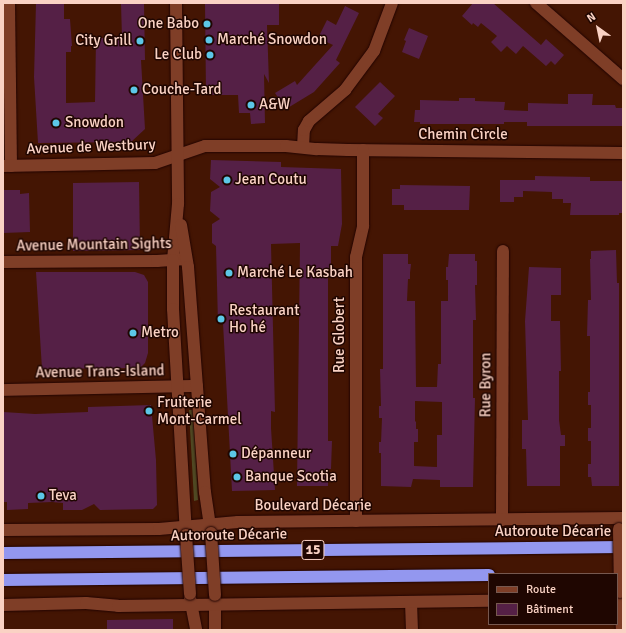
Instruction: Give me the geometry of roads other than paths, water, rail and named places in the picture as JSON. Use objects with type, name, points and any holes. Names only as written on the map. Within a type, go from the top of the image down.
[{"type":"highway","name":"Autoroute Décarie","points":[[3,553],[623,547]]},
{"type":"highway","name":"15","points":[[3,580],[488,575]]},
{"type":"street","points":[[7,166],[9,3]]},
{"type":"street","points":[[176,3],[178,204],[173,260],[173,309],[186,531],[191,600],[196,630]]},
{"type":"street","points":[[303,147],[306,126],[348,86],[374,51],[392,3]]},
{"type":"street","points":[[536,3],[623,79]]},
{"type":"street","name":"Chemin Circle","points":[[178,155],[205,146],[286,146],[317,150],[623,153]]},
{"type":"street","name":"Rue Globert","points":[[356,522],[356,257],[363,226],[363,150]]},
{"type":"street","name":"Avenue de Westbury","points":[[7,166],[155,163],[178,155]]},
{"type":"street","points":[[178,204],[186,259],[205,492],[210,529],[215,600],[215,630]]},
{"type":"street","name":"Rue Byron","points":[[502,520],[503,251]]},
{"type":"street","name":"Avenue Mountain Sights","points":[[3,262],[186,259]]},
{"type":"street","name":"Avenue Trans-Island","points":[[3,390],[197,386]]},
{"type":"street","name":"Boulevard Décarie","points":[[3,530],[160,529],[186,531],[210,529],[238,522],[502,520],[620,522]]},
{"type":"street","points":[[620,522],[620,601],[622,630]]},
{"type":"street","points":[[3,605],[86,604],[118,606],[191,600],[411,602],[488,601]]},
{"type":"street","points":[[411,602],[412,630]]},
{"type":"place","name":"One Babo","points":[[207,24]]},
{"type":"place","name":"Marché Snowdon","points":[[209,40]]},
{"type":"place","name":"City Grill","points":[[140,41]]},
{"type":"place","name":"Le Club","points":[[210,55]]},
{"type":"place","name":"Couche-Tard","points":[[134,90]]},
{"type":"place","name":"A&W","points":[[251,105]]},
{"type":"place","name":"Snowdon","points":[[56,123]]},
{"type":"place","name":"Jean Coutu","points":[[227,180]]},
{"type":"place","name":"Marché Le Kasbah","points":[[229,273]]},
{"type":"place","name":"Restaurant Ho hé","points":[[221,319]]},
{"type":"place","name":"Metro","points":[[133,333]]},
{"type":"place","name":"Fruiterie Mont-Carmel","points":[[149,411]]},
{"type":"place","name":"Dépanneur","points":[[233,454]]},
{"type":"place","name":"Banque Scotia","points":[[237,477]]},
{"type":"place","name":"Teva","points":[[41,496]]}]
